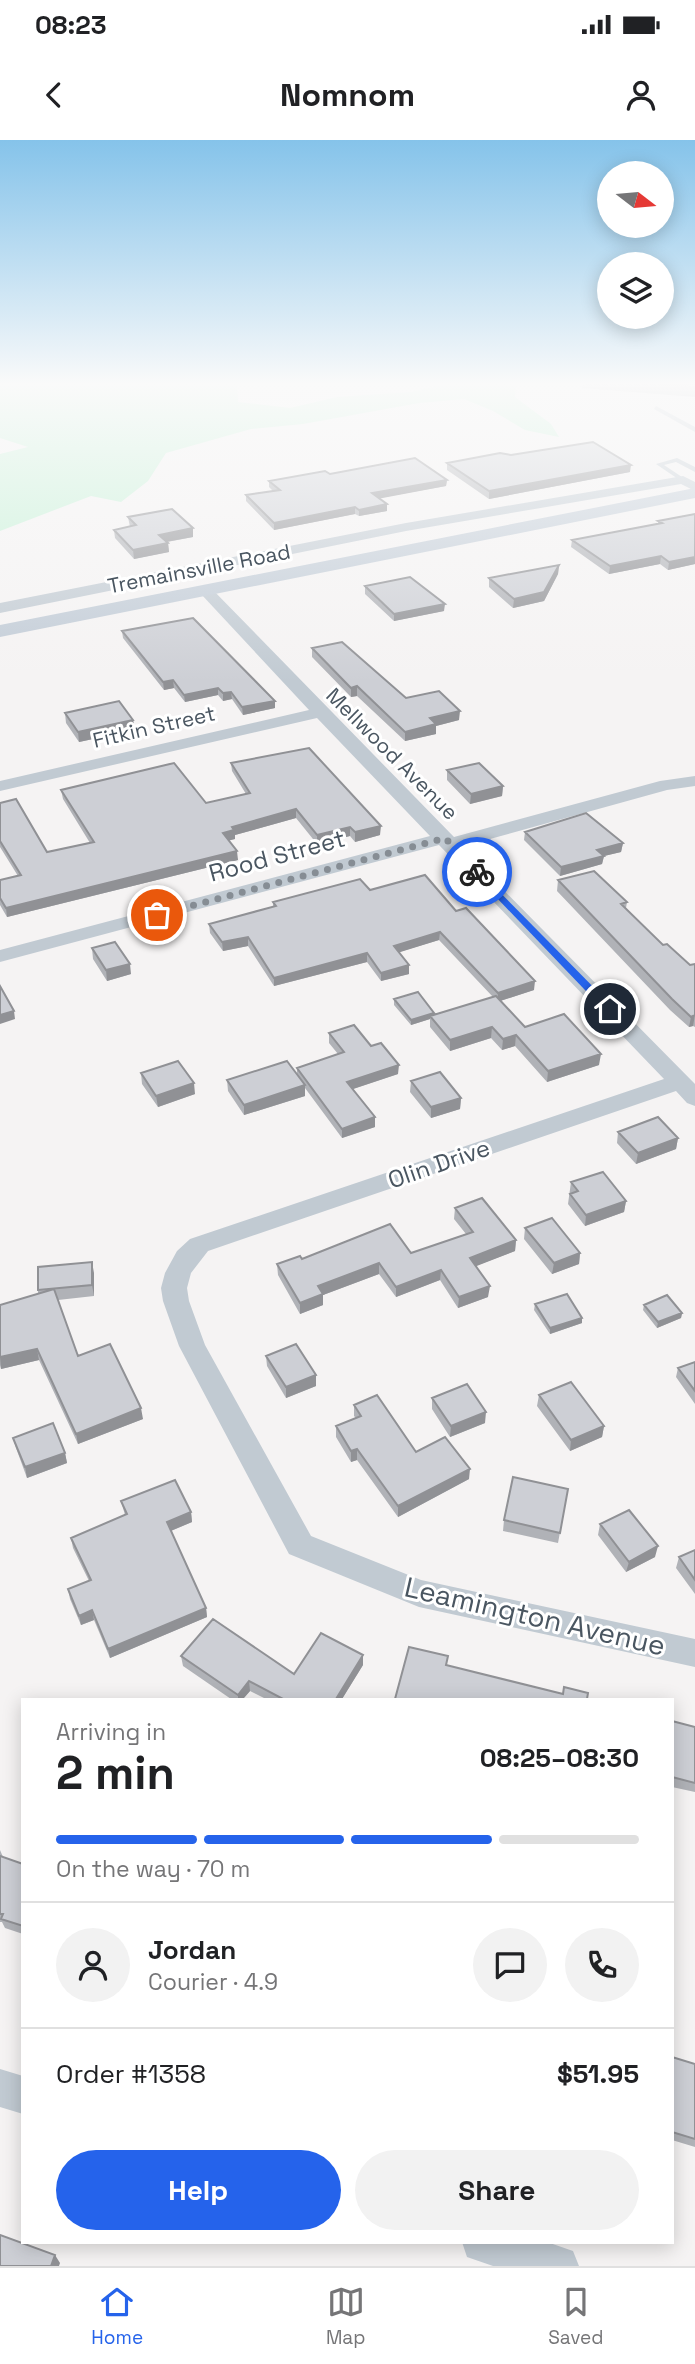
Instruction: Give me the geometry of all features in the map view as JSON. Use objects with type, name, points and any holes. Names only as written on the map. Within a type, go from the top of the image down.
[{"type":"street","name":"Tremainsville Road","points":[[0,631],[206,591],[691,487]]},
{"type":"street","points":[[0,608],[406,527],[691,487]]},
{"type":"street","name":"Mellwood Avenue","points":[[206,591],[318,713],[448,841],[687,1090]]},
{"type":"street","name":"Fitkin Street","points":[[0,786],[318,713]]},
{"type":"street","name":"Rood Street","points":[[0,956],[666,785],[695,781]]},
{"type":"street","name":"Olin Drive","points":[[199,1245],[687,1090]]},
{"type":"street","name":"Leamington Avenue","points":[[199,1245],[186,1258],[178,1273],[174,1288],[176,1301],[192,1346],[300,1545],[419,1593],[578,1630],[695,1653]]},
{"type":"street","points":[[0,2088],[21,2094]]},
{"type":"street","points":[[488,2244],[558,2266]]},
{"type":"green space","points":[[0,483],[145,483],[121,502],[91,496],[0,531]]},
{"type":"building","points":[[272,483],[428,483],[372,493],[387,504],[359,510],[355,507],[274,523],[246,495],[280,490]]},
{"type":"building","points":[[477,483],[532,483],[489,491]]},
{"type":"building","points":[[172,509],[193,528],[159,535],[168,543],[133,550],[114,530],[136,525],[128,517]]},
{"type":"building","points":[[695,514],[695,557],[669,562],[661,556],[610,566],[572,540],[662,523],[658,521]]},
{"type":"building","points":[[559,565],[544,592],[514,599],[489,578]]},
{"type":"building","points":[[410,577],[445,604],[394,614],[365,586]]},
{"type":"building","points":[[193,618],[275,701],[242,707],[231,692],[223,693],[218,688],[184,695],[173,680],[163,682],[122,631]]},
{"type":"building","points":[[342,642],[406,698],[439,691],[460,711],[430,718],[436,724],[405,732],[357,686],[351,688],[312,648]]},
{"type":"building","points":[[119,701],[133,720],[78,732],[65,713]]},
{"type":"building","points":[[309,748],[381,826],[355,832],[350,827],[317,835],[296,809],[232,827],[234,830],[223,833],[237,851],[6,908],[0,898],[0,880],[21,875],[0,841],[0,803],[16,799],[47,852],[94,842],[61,790],[174,763],[206,803],[250,793],[231,763]]},
{"type":"building","points":[[479,763],[503,786],[471,794],[447,770]]},
{"type":"building","points":[[586,813],[623,843],[597,850],[604,856],[561,867],[525,832]]},
{"type":"building","points":[[594,871],[627,902],[621,904],[663,945],[667,944],[690,965],[695,964],[695,1015],[691,1017],[672,999],[558,880]]},
{"type":"building","points":[[425,875],[456,911],[466,908],[535,981],[498,993],[440,932],[394,946],[409,965],[381,973],[367,953],[274,978],[248,937],[222,942],[209,924],[276,906],[273,902],[360,879],[370,890]]},
{"type":"building","points":[[115,942],[130,964],[106,970],[92,948]]},
{"type":"building","points":[[0,986],[14,1011],[0,1015]]},
{"type":"building","points":[[418,992],[434,1013],[411,1020],[394,999]]},
{"type":"building","points":[[496,996],[525,1027],[564,1014],[601,1054],[548,1071],[516,1035],[503,1039],[492,1027],[450,1040],[430,1016]]},
{"type":"building","points":[[354,1025],[371,1046],[381,1043],[399,1065],[347,1082],[375,1117],[342,1129],[297,1068],[344,1052],[329,1033]]},
{"type":"building","points":[[178,1061],[194,1083],[156,1096],[141,1073]]},
{"type":"building","points":[[287,1061],[305,1085],[244,1105],[227,1080]]},
{"type":"building","points":[[440,1072],[461,1098],[431,1107],[411,1081]]},
{"type":"building","points":[[658,1117],[678,1138],[638,1153],[618,1132]]},
{"type":"building","points":[[603,1172],[626,1201],[586,1215],[570,1194],[578,1191],[571,1182]]},
{"type":"building","points":[[482,1198],[516,1240],[470,1258],[490,1286],[459,1297],[441,1270],[396,1287],[379,1263],[318,1286],[323,1294],[300,1303],[277,1264],[300,1256],[302,1259],[390,1224],[411,1253],[473,1232],[455,1208]]},
{"type":"building","points":[[552,1218],[580,1253],[554,1263],[525,1228]]},
{"type":"building","points":[[92,1262],[92,1285],[38,1290],[38,1267]]},
{"type":"building","points":[[54,1289],[78,1356],[110,1344],[141,1408],[76,1434],[37,1349],[0,1357],[0,1305]]},
{"type":"building","points":[[567,1294],[582,1318],[550,1328],[535,1304]]},
{"type":"building","points":[[667,1295],[682,1313],[658,1322],[644,1305]]},
{"type":"building","points":[[296,1344],[316,1375],[286,1387],[266,1356]]},
{"type":"building","points":[[695,1362],[695,1391],[678,1368]]},
{"type":"building","points":[[571,1382],[604,1426],[571,1440],[539,1395]]},
{"type":"building","points":[[467,1384],[486,1412],[451,1426],[432,1398]]},
{"type":"building","points":[[377,1395],[416,1452],[445,1437],[470,1469],[398,1506],[357,1449],[351,1451],[336,1426],[361,1416],[354,1405]]},
{"type":"building","points":[[53,1423],[65,1453],[25,1467],[13,1438]]},
{"type":"building","points":[[513,1477],[568,1489],[560,1533],[504,1520]]},
{"type":"building","points":[[175,1480],[191,1512],[167,1522],[206,1608],[108,1649],[92,1610],[79,1616],[68,1589],[91,1580],[71,1538],[127,1514],[121,1501]]},
{"type":"building","points":[[629,1510],[658,1546],[629,1562],[600,1524]]},
{"type":"building","points":[[695,1550],[695,1580],[679,1557]]},
{"type":"building","points":[[213,1619],[294,1674],[321,1633],[363,1655],[337,1698],[281,1698],[249,1681],[238,1695],[181,1656]]},
{"type":"building","points":[[409,1647],[448,1656],[446,1665],[563,1694],[564,1687],[588,1693],[587,1698],[395,1698]]},
{"type":"building","points":[[674,1722],[695,1727],[695,1783],[674,1778]]},
{"type":"building","points":[[0,1856],[21,1863],[21,1925],[1,1919],[3,1914],[0,1914]]},
{"type":"building","points":[[674,2058],[695,2064],[695,2139],[674,2133]]},
{"type":"building","points":[[0,2235],[55,2255],[51,2266],[0,2266]]},
{"type":"way so far","points":[[157,915],[445,838],[477,872]]},
{"type":"route","points":[[477,872],[610,1009]]}]
